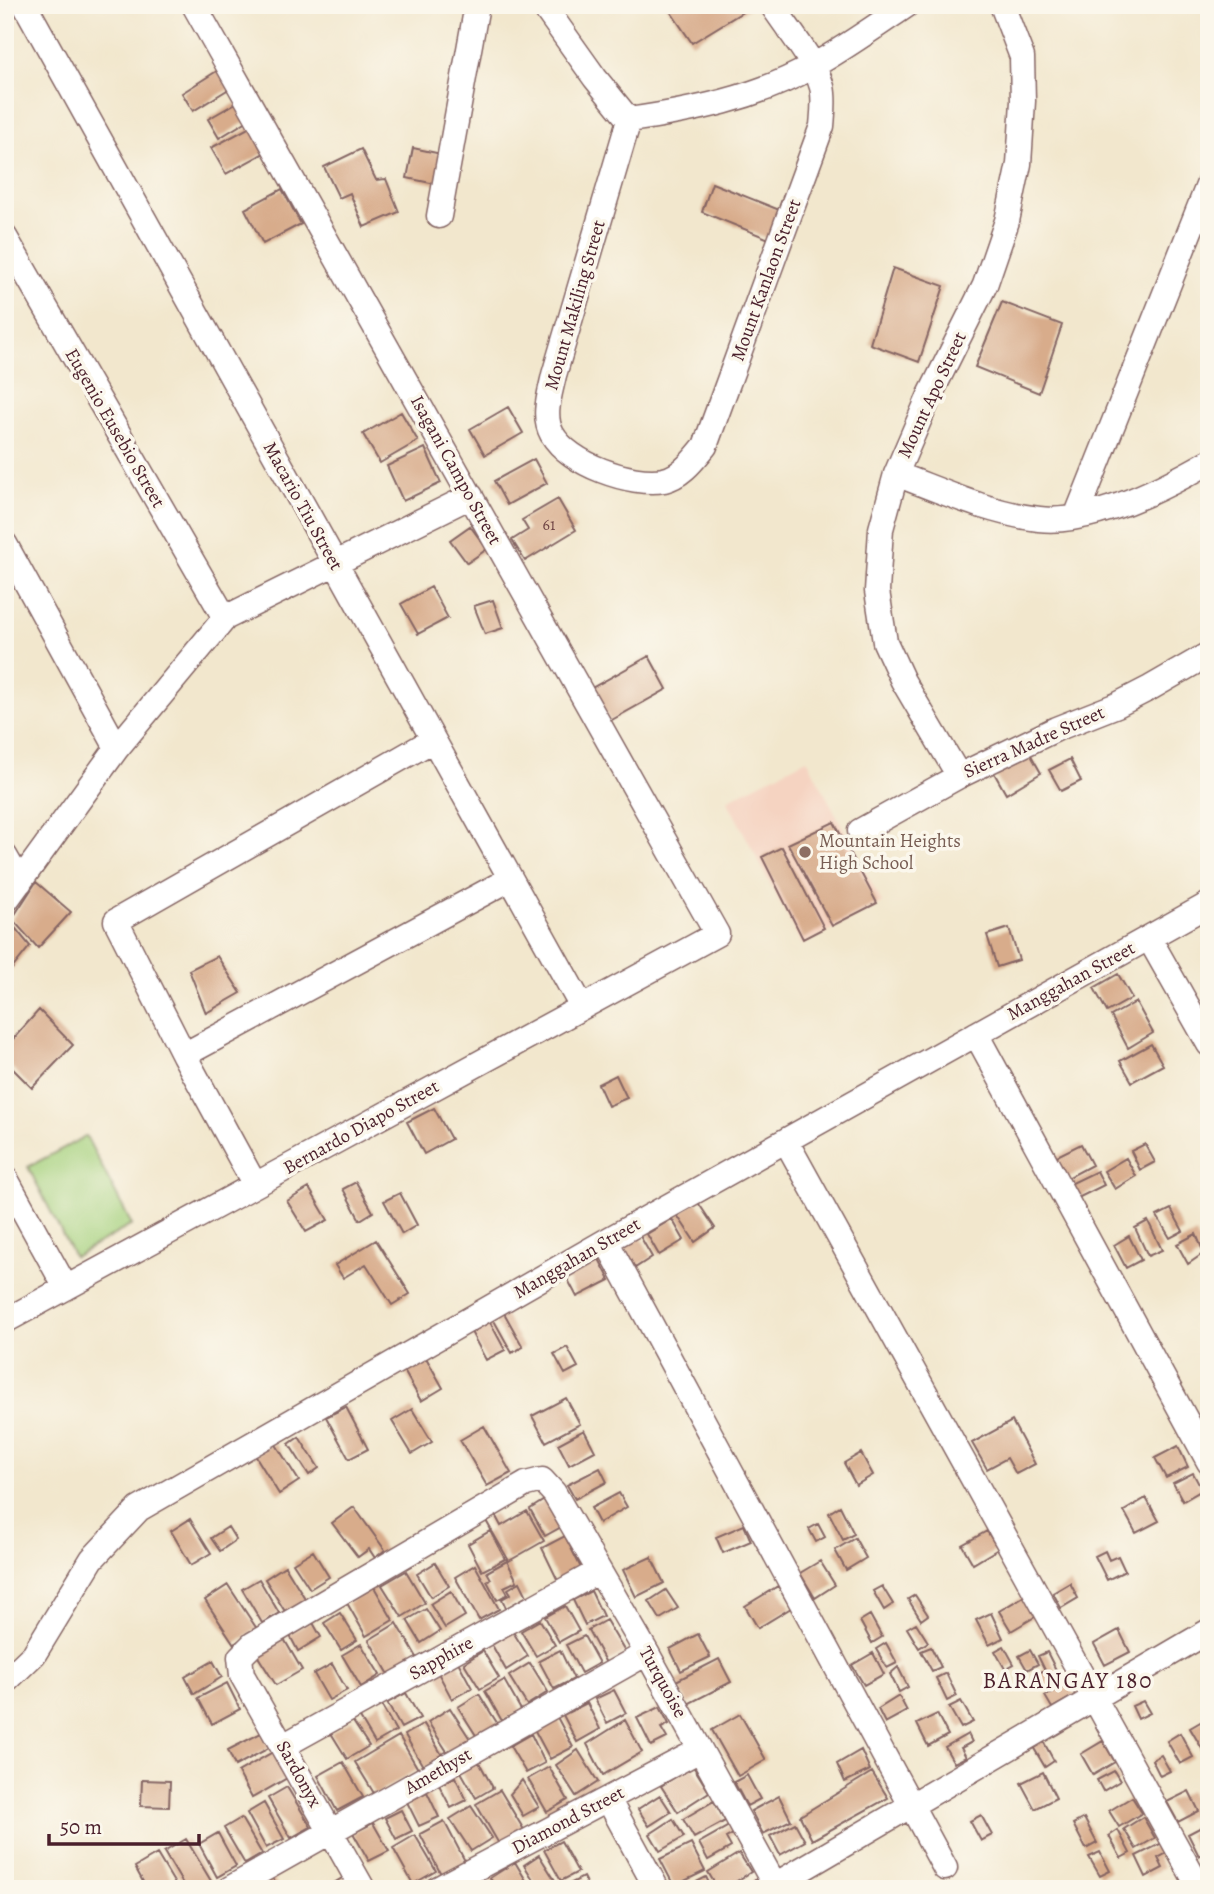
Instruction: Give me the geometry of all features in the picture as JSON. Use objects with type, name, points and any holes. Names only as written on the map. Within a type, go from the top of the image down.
[{"type":"street","name":"Macario Tiu Street","points":[[24,5],[582,1007]]},
{"type":"street","name":"Isagani Campo Street","points":[[194,5],[717,934]]},
{"type":"street","points":[[439,216],[477,5]]},
{"type":"street","points":[[543,5],[629,120],[683,112],[734,99],[776,84],[813,67],[907,5]]},
{"type":"street","name":"Mount Kanlaon Street","points":[[598,469],[634,480],[665,480],[687,468],[705,446],[822,126],[822,85],[772,5]]},
{"type":"street","name":"Mount Apo Street","points":[[958,776],[903,681],[885,642],[877,591],[881,529],[896,474],[930,395],[985,285],[1007,221],[1019,164],[1023,101],[1022,57],[1002,5]]},
{"type":"street","name":"Mount Makiling Street","points":[[598,469],[566,452],[551,433],[547,410],[554,375],[629,120]]},
{"type":"street","points":[[1076,517],[1209,183]]},
{"type":"street","name":"Eugenio Eusebio Street","points":[[5,237],[225,618]]},
{"type":"street","points":[[896,474],[987,507],[1040,519],[1076,517],[1139,498],[1209,463]]},
{"type":"street","points":[[5,902],[117,748],[225,618],[471,496]]},
{"type":"street","points":[[5,544],[117,748]]},
{"type":"street","name":"Sierra Madre Street","points":[[860,831],[958,776],[1056,729],[1117,705],[1209,653]]},
{"type":"street","points":[[255,1185],[184,1055],[117,921],[433,740]]},
{"type":"street","points":[[5,856],[20,882]]},
{"type":"street","points":[[184,1055],[510,878]]},
{"type":"street","name":"Manggahan Street","points":[[5,1682],[34,1654],[92,1559],[139,1509],[606,1241],[1209,904]]},
{"type":"street","name":"Bernardo Diapo Street","points":[[5,1321],[717,934]]},
{"type":"street","points":[[1149,937],[1209,1044]]},
{"type":"street","points":[[976,1034],[1209,1462]]},
{"type":"street","points":[[786,1141],[1200,1889]]},
{"type":"street","points":[[5,1177],[66,1288]]},
{"type":"street","points":[[606,1241],[945,1868]]},
{"type":"street","name":"Turquoise","points":[[240,1657],[253,1644],[526,1484],[542,1480],[554,1493],[647,1653],[776,1887]]},
{"type":"street","name":"Sapphire","points":[[283,1746],[599,1571]]},
{"type":"street","points":[[776,1887],[1209,1631]]},
{"type":"street","name":"Amethyst","points":[[229,1889],[647,1653]]},
{"type":"street","name":"Sardonyx","points":[[240,1657],[242,1675],[363,1889]]},
{"type":"street","name":"Diamond Street","points":[[437,1889],[700,1750]]},
{"type":"street","points":[[608,1799],[657,1889]]},
{"type":"shaded area","name":"Mountain Heights High School","points":[[807,759],[882,903],[802,945],[727,800]]},
{"type":"green space","points":[[86,1136],[132,1225],[74,1257],[28,1167]]},
{"type":"building","points":[[666,5],[754,5],[692,43]]},
{"type":"building","points":[[220,69],[232,87],[193,111],[182,93]]},
{"type":"building","points":[[236,103],[247,121],[219,138],[208,119]]},
{"type":"building","points":[[252,126],[266,152],[226,174],[211,148]]},
{"type":"building","points":[[413,148],[446,155],[440,185],[407,178]]},
{"type":"building","points":[[361,149],[376,180],[386,179],[399,212],[364,227],[350,193],[339,198],[324,167]]},
{"type":"building","points":[[712,183],[782,211],[769,239],[702,212]]},
{"type":"building","points":[[282,189],[301,224],[263,244],[245,209]]},
{"type":"building","points":[[893,268],[944,286],[919,362],[870,344]]},
{"type":"building","points":[[1002,302],[1062,325],[1039,393],[975,367]]},
{"type":"building","points":[[508,407],[523,433],[485,455],[470,429]]},
{"type":"building","points":[[401,412],[418,441],[380,463],[363,434]]},
{"type":"building","points":[[425,448],[441,483],[403,501],[387,466]]},
{"type":"building","points":[[534,459],[547,483],[507,505],[494,481]]},
{"type":"building","points":[[558,499],[576,530],[525,561],[512,540],[528,530],[522,520]]},
{"type":"building","points":[[470,526],[487,549],[467,563],[450,540]]},
{"type":"building","points":[[431,587],[448,618],[418,634],[401,604]]},
{"type":"building","points":[[493,600],[503,628],[485,634],[474,606]]},
{"type":"building","points":[[649,656],[667,689],[610,721],[592,688]]},
{"type":"building","points":[[1028,750],[1041,773],[1006,794],[993,771]]},
{"type":"building","points":[[1070,759],[1081,781],[1061,791],[1049,770]]},
{"type":"building","points":[[834,822],[877,903],[832,926],[788,844]]},
{"type":"building","points":[[782,847],[824,928],[803,939],[762,857]]},
{"type":"building","points":[[36,882],[71,912],[38,948],[12,919]]},
{"type":"building","points":[[11,923],[30,946],[7,975],[5,930]]},
{"type":"building","points":[[1009,928],[1019,960],[997,967],[987,935]]},
{"type":"building","points":[[217,956],[241,993],[206,1013],[189,970]]},
{"type":"building","points":[[1118,974],[1132,998],[1107,1012],[1094,988]]},
{"type":"building","points":[[1136,1002],[1153,1033],[1128,1048],[1111,1016]]},
{"type":"building","points":[[39,1010],[73,1045],[32,1088],[5,1061],[5,1048]]},
{"type":"building","points":[[1151,1044],[1163,1065],[1132,1082],[1120,1061]]},
{"type":"building","points":[[616,1075],[627,1098],[608,1106],[598,1084]]},
{"type":"building","points":[[434,1108],[451,1139],[424,1154],[407,1122]]},
{"type":"building","points":[[1081,1144],[1092,1165],[1062,1181],[1051,1159]]},
{"type":"building","points":[[1145,1144],[1155,1162],[1140,1170],[1131,1151]]},
{"type":"building","points":[[1126,1158],[1136,1176],[1115,1189],[1104,1171]]},
{"type":"building","points":[[1097,1171],[1104,1185],[1072,1201],[1064,1187]]},
{"type":"building","points":[[356,1182],[373,1212],[360,1220],[343,1189]]},
{"type":"building","points":[[309,1188],[328,1220],[306,1232],[287,1201]]},
{"type":"building","points":[[400,1193],[417,1225],[402,1234],[384,1201]]},
{"type":"building","points":[[697,1201],[715,1228],[695,1242],[677,1215]]},
{"type":"building","points":[[1171,1209],[1183,1231],[1170,1238],[1157,1216]]},
{"type":"building","points":[[672,1219],[684,1240],[659,1255],[647,1234]]},
{"type":"building","points":[[1148,1221],[1162,1250],[1148,1256],[1135,1228]]},
{"type":"building","points":[[1196,1234],[1204,1253],[1188,1264],[1177,1244]]},
{"type":"building","points":[[640,1236],[652,1257],[635,1268],[622,1246]]},
{"type":"building","points":[[1129,1236],[1141,1260],[1126,1268],[1114,1245]]},
{"type":"building","points":[[376,1240],[410,1294],[392,1305],[366,1264],[343,1278],[335,1265]]},
{"type":"building","points":[[599,1259],[610,1280],[577,1297],[566,1276]]},
{"type":"building","points":[[503,1311],[523,1347],[512,1353],[492,1317]]},
{"type":"building","points":[[490,1322],[505,1350],[486,1360],[471,1332]]},
{"type":"building","points":[[567,1347],[578,1367],[565,1374],[554,1354]]},
{"type":"building","points":[[425,1356],[443,1388],[421,1401],[403,1369]]},
{"type":"building","points":[[566,1398],[580,1424],[546,1442],[532,1416]]},
{"type":"building","points":[[346,1407],[368,1449],[349,1459],[326,1417]]},
{"type":"building","points":[[412,1409],[432,1442],[412,1454],[392,1421]]},
{"type":"building","points":[[1012,1421],[1035,1464],[1016,1474],[1007,1458],[987,1469],[972,1443]]},
{"type":"building","points":[[484,1426],[511,1473],[487,1486],[460,1440]]},
{"type":"building","points":[[584,1430],[595,1451],[569,1465],[558,1444]]},
{"type":"building","points":[[299,1437],[319,1468],[309,1475],[289,1444]]},
{"type":"building","points":[[275,1443],[299,1481],[279,1494],[255,1455]]},
{"type":"building","points":[[1178,1446],[1188,1467],[1166,1478],[1155,1458]]},
{"type":"building","points":[[861,1453],[873,1475],[856,1485],[844,1463]]},
{"type":"building","points":[[600,1468],[607,1482],[575,1499],[567,1485]]},
{"type":"building","points":[[1193,1473],[1202,1490],[1183,1501],[1173,1483]]},
{"type":"building","points":[[619,1493],[627,1507],[599,1523],[591,1508]]},
{"type":"building","points":[[1146,1498],[1159,1521],[1136,1533],[1124,1511]]},
{"type":"building","points":[[546,1499],[561,1527],[545,1536],[530,1509]]},
{"type":"building","points":[[840,1506],[854,1534],[843,1540],[829,1513]]},
{"type":"building","points":[[354,1507],[385,1550],[375,1558],[369,1549],[358,1557],[332,1523]]},
{"type":"building","points":[[527,1511],[544,1541],[509,1561],[485,1519],[494,1513],[501,1526]]},
{"type":"building","points":[[190,1519],[211,1553],[191,1565],[171,1531]]},
{"type":"building","points":[[818,1524],[825,1537],[816,1542],[809,1529]]},
{"type":"building","points":[[744,1525],[751,1541],[723,1553],[716,1537]]},
{"type":"building","points":[[228,1527],[236,1540],[220,1551],[211,1538]]},
{"type":"building","points":[[490,1531],[505,1559],[482,1571],[468,1544]]},
{"type":"building","points":[[987,1531],[998,1549],[973,1564],[962,1545]]},
{"type":"building","points":[[565,1536],[582,1570],[558,1581],[542,1548]]},
{"type":"building","points":[[855,1538],[866,1558],[846,1570],[835,1550]]},
{"type":"building","points":[[313,1551],[329,1577],[310,1589],[293,1563]]},
{"type":"building","points":[[1105,1551],[1109,1560],[1118,1556],[1125,1571],[1107,1580],[1095,1556]]},
{"type":"building","points":[[651,1557],[664,1583],[636,1597],[623,1570]]},
{"type":"building","points":[[507,1561],[517,1581],[504,1587],[508,1594],[497,1600],[487,1581],[491,1579],[487,1572]]},
{"type":"building","points":[[820,1561],[835,1585],[815,1598],[800,1573]]},
{"type":"building","points":[[435,1563],[449,1586],[431,1597],[417,1574]]},
{"type":"building","points":[[475,1565],[499,1609],[479,1620],[455,1577]]},
{"type":"building","points":[[285,1566],[306,1600],[286,1613],[265,1579]]},
{"type":"building","points":[[406,1571],[425,1603],[402,1617],[382,1585]]},
{"type":"building","points":[[259,1579],[279,1613],[262,1623],[242,1589]]},
{"type":"building","points":[[520,1582],[527,1596],[506,1608],[502,1599],[511,1594],[508,1589]]},
{"type":"building","points":[[1070,1583],[1078,1598],[1061,1608],[1053,1593]]},
{"type":"building","points":[[228,1585],[257,1629],[234,1644],[205,1600]]},
{"type":"building","points":[[778,1586],[791,1608],[758,1628],[745,1606]]},
{"type":"building","points":[[882,1586],[893,1604],[884,1610],[873,1591]]},
{"type":"building","points":[[374,1587],[393,1620],[366,1636],[347,1603]]},
{"type":"building","points":[[666,1590],[678,1608],[660,1619],[649,1601]]},
{"type":"building","points":[[451,1591],[465,1616],[445,1628],[430,1604]]},
{"type":"building","points":[[591,1591],[603,1616],[585,1625],[573,1600]]},
{"type":"building","points":[[915,1595],[928,1615],[921,1620],[908,1599]]},
{"type":"building","points":[[1026,1595],[1038,1615],[1011,1631],[999,1611]]},
{"type":"building","points":[[565,1606],[579,1631],[559,1642],[545,1617]]},
{"type":"building","points":[[426,1609],[440,1631],[421,1643],[407,1620]]},
{"type":"building","points":[[340,1613],[357,1640],[341,1650],[324,1623]]},
{"type":"building","points":[[991,1613],[1003,1638],[989,1645],[976,1620]]},
{"type":"building","points":[[870,1615],[882,1637],[872,1643],[860,1621]]},
{"type":"building","points":[[540,1620],[555,1645],[536,1656],[521,1631]]},
{"type":"building","points":[[606,1620],[625,1652],[606,1663],[588,1630]]},
{"type":"building","points":[[312,1621],[321,1637],[298,1651],[289,1634]]},
{"type":"building","points":[[397,1623],[419,1661],[391,1678],[369,1640]]},
{"type":"building","points":[[916,1623],[928,1642],[919,1648],[907,1628]]},
{"type":"building","points":[[1119,1630],[1130,1652],[1105,1665],[1094,1644]]},
{"type":"building","points":[[513,1632],[528,1656],[506,1670],[492,1645]]},
{"type":"building","points":[[698,1634],[710,1657],[681,1671],[670,1649]]},
{"type":"building","points":[[584,1636],[599,1663],[581,1673],[566,1645]]},
{"type":"building","points":[[284,1639],[302,1670],[276,1685],[257,1655]]},
{"type":"building","points":[[886,1643],[897,1663],[887,1668],[876,1649]]},
{"type":"building","points":[[361,1644],[380,1675],[361,1687],[342,1655]]},
{"type":"building","points":[[1004,1646],[1014,1664],[1005,1669],[995,1651]]},
{"type":"building","points":[[931,1647],[941,1667],[932,1671],[921,1651]]},
{"type":"building","points":[[560,1650],[574,1679],[554,1689],[539,1661]]},
{"type":"building","points":[[1030,1650],[1038,1664],[1027,1670],[1019,1656]]},
{"type":"building","points":[[483,1651],[499,1678],[480,1689],[464,1663]]},
{"type":"building","points":[[1047,1652],[1061,1680],[1042,1689],[1035,1675],[1045,1670],[1038,1656]]},
{"type":"building","points":[[873,1653],[884,1674],[864,1685],[852,1665]]},
{"type":"building","points":[[719,1659],[731,1682],[688,1704],[676,1681]]},
{"type":"building","points":[[457,1660],[472,1688],[452,1699],[437,1671]]},
{"type":"building","points":[[213,1661],[222,1677],[194,1694],[185,1677]]},
{"type":"building","points":[[530,1663],[548,1692],[527,1705],[509,1676]]},
{"type":"building","points":[[332,1664],[347,1690],[329,1700],[314,1674]]},
{"type":"building","points":[[898,1667],[908,1687],[899,1692],[890,1674]]},
{"type":"building","points":[[946,1673],[957,1696],[947,1701],[936,1678]]},
{"type":"building","points":[[504,1680],[521,1710],[502,1721],[485,1691]]},
{"type":"building","points":[[227,1683],[240,1709],[212,1724],[198,1698]]},
{"type":"building","points":[[1069,1683],[1075,1695],[1052,1708],[1045,1696]]},
{"type":"building","points":[[614,1690],[626,1713],[607,1723],[595,1699]]},
{"type":"building","points":[[406,1693],[420,1718],[401,1728],[387,1703]]},
{"type":"building","points":[[479,1694],[499,1726],[479,1740],[458,1707]]},
{"type":"building","points":[[899,1696],[907,1711],[885,1723],[878,1709]]},
{"type":"building","points":[[961,1701],[973,1722],[961,1728],[949,1707]]},
{"type":"building","points":[[1143,1701],[1150,1713],[1138,1719],[1132,1706]]},
{"type":"building","points":[[380,1703],[396,1731],[375,1743],[359,1716]]},
{"type":"building","points":[[587,1703],[600,1729],[577,1742],[563,1715]]},
{"type":"building","points":[[660,1707],[669,1724],[661,1728],[667,1738],[651,1746],[637,1718]]},
{"type":"building","points":[[450,1708],[470,1739],[448,1753],[428,1722]]},
{"type":"building","points":[[740,1714],[766,1760],[738,1776],[712,1730]]},
{"type":"building","points":[[937,1714],[948,1735],[928,1746],[917,1724]]},
{"type":"building","points":[[557,1717],[573,1747],[550,1759],[534,1729]]},
{"type":"building","points":[[1209,1717],[1209,1750],[1204,1752],[1190,1728]]},
{"type":"building","points":[[352,1720],[369,1746],[347,1759],[331,1733]]},
{"type":"building","points":[[625,1720],[642,1752],[603,1775],[587,1744]]},
{"type":"building","points":[[424,1724],[443,1757],[424,1768],[405,1735]]},
{"type":"building","points":[[261,1733],[269,1748],[235,1766],[228,1750]]},
{"type":"building","points":[[1180,1733],[1193,1757],[1180,1764],[1167,1741]]},
{"type":"building","points":[[531,1734],[545,1763],[526,1773],[510,1746]]},
{"type":"building","points":[[968,1734],[972,1742],[961,1748],[966,1757],[954,1763],[945,1747]]},
{"type":"building","points":[[399,1736],[418,1769],[375,1795],[355,1762]]},
{"type":"building","points":[[1042,1739],[1054,1761],[1045,1767],[1032,1745]]},
{"type":"building","points":[[1103,1741],[1115,1762],[1093,1775],[1081,1754]]},
{"type":"building","points":[[578,1750],[598,1782],[576,1796],[556,1765]]},
{"type":"building","points":[[861,1750],[870,1770],[845,1782],[837,1764]]},
{"type":"building","points":[[273,1752],[287,1778],[252,1798],[238,1772]]},
{"type":"building","points":[[1161,1755],[1170,1771],[1160,1776],[1152,1760]]},
{"type":"building","points":[[343,1762],[363,1797],[337,1811],[318,1776]]},
{"type":"building","points":[[479,1762],[493,1788],[476,1798],[461,1772]]},
{"type":"building","points":[[693,1766],[709,1792],[678,1812],[661,1786]]},
{"type":"building","points":[[549,1767],[568,1800],[547,1812],[528,1779]]},
{"type":"building","points":[[1114,1771],[1120,1781],[1103,1791],[1097,1780]]},
{"type":"building","points":[[872,1772],[888,1798],[812,1840],[800,1816]]},
{"type":"building","points":[[1043,1772],[1056,1798],[1035,1809],[1021,1783]]},
{"type":"building","points":[[747,1775],[760,1799],[747,1806],[734,1782]]},
{"type":"building","points":[[455,1777],[467,1800],[451,1808],[439,1785]]},
{"type":"building","points":[[142,1780],[170,1781],[169,1807],[141,1806]]},
{"type":"building","points":[[522,1780],[539,1807],[523,1816],[510,1794]]},
{"type":"building","points":[[287,1787],[311,1827],[291,1838],[268,1798]]},
{"type":"building","points":[[500,1790],[524,1830],[499,1844],[476,1804]]},
{"type":"building","points":[[1189,1791],[1199,1811],[1178,1822],[1167,1802]]},
{"type":"building","points":[[427,1792],[439,1817],[419,1826],[407,1802]]},
{"type":"building","points":[[660,1795],[671,1812],[649,1826],[638,1809]]},
{"type":"building","points":[[779,1796],[791,1820],[763,1834],[751,1811]]},
{"type":"building","points":[[1132,1797],[1142,1813],[1119,1827],[1109,1811]]},
{"type":"building","points":[[714,1801],[725,1821],[694,1838],[683,1819]]},
{"type":"building","points":[[264,1803],[284,1839],[266,1848],[247,1813]]},
{"type":"building","points":[[471,1806],[492,1838],[471,1851],[450,1819]]},
{"type":"building","points":[[401,1810],[412,1831],[396,1839],[385,1818]]},
{"type":"building","points":[[981,1815],[992,1835],[981,1841],[970,1821]]},
{"type":"building","points":[[1143,1817],[1155,1838],[1136,1849],[1124,1829]]},
{"type":"building","points":[[241,1818],[262,1854],[245,1864],[224,1828]]},
{"type":"building","points":[[1084,1818],[1097,1843],[1086,1849],[1073,1824]]},
{"type":"building","points":[[673,1819],[684,1837],[660,1851],[650,1834]]},
{"type":"building","points":[[444,1821],[466,1863],[442,1876],[420,1834]]},
{"type":"building","points":[[373,1823],[389,1851],[369,1861],[353,1833]]},
{"type":"building","points":[[795,1823],[805,1841],[780,1855],[770,1836]]},
{"type":"building","points":[[1209,1823],[1209,1851],[1199,1856],[1188,1834]]},
{"type":"building","points":[[729,1826],[733,1834],[726,1838],[731,1847],[708,1860],[699,1843]]},
{"type":"building","points":[[1118,1830],[1130,1853],[1121,1858],[1109,1836]]},
{"type":"building","points":[[218,1833],[236,1866],[217,1877],[199,1844]]},
{"type":"building","points":[[415,1835],[436,1871],[413,1884],[393,1848]]},
{"type":"building","points":[[186,1839],[211,1881],[197,1889],[186,1889],[164,1852]]},
{"type":"building","points":[[561,1841],[578,1872],[561,1881],[544,1850]]},
{"type":"building","points":[[1162,1843],[1167,1853],[1158,1858],[1163,1868],[1146,1877],[1136,1856]]},
{"type":"building","points":[[691,1844],[705,1871],[674,1886],[660,1859]]},
{"type":"building","points":[[1100,1852],[1110,1871],[1100,1876],[1089,1857]]},
{"type":"building","points":[[739,1853],[751,1872],[724,1889],[718,1889],[708,1872]]},
{"type":"building","points":[[157,1854],[178,1889],[147,1889],[135,1867]]},
{"type":"building","points":[[539,1855],[556,1882],[545,1889],[539,1889],[524,1865]]},
{"type":"building","points":[[515,1862],[531,1889],[497,1889],[490,1878]]},
{"type":"building","points":[[268,1869],[279,1889],[249,1889]]},
{"type":"building","points":[[344,1877],[350,1889],[324,1889]]},
{"type":"building","points":[[583,1877],[589,1889],[560,1889]]},
{"type":"building","points":[[706,1877],[712,1889],[683,1889]]},
{"type":"building","points":[[759,1878],[765,1889],[737,1889]]},
{"type":"place","name":"Mountain Heights High School","points":[[805,852]]},
{"type":"district","name":"BARANGAY 180","points":[[1068,1680]]}]
